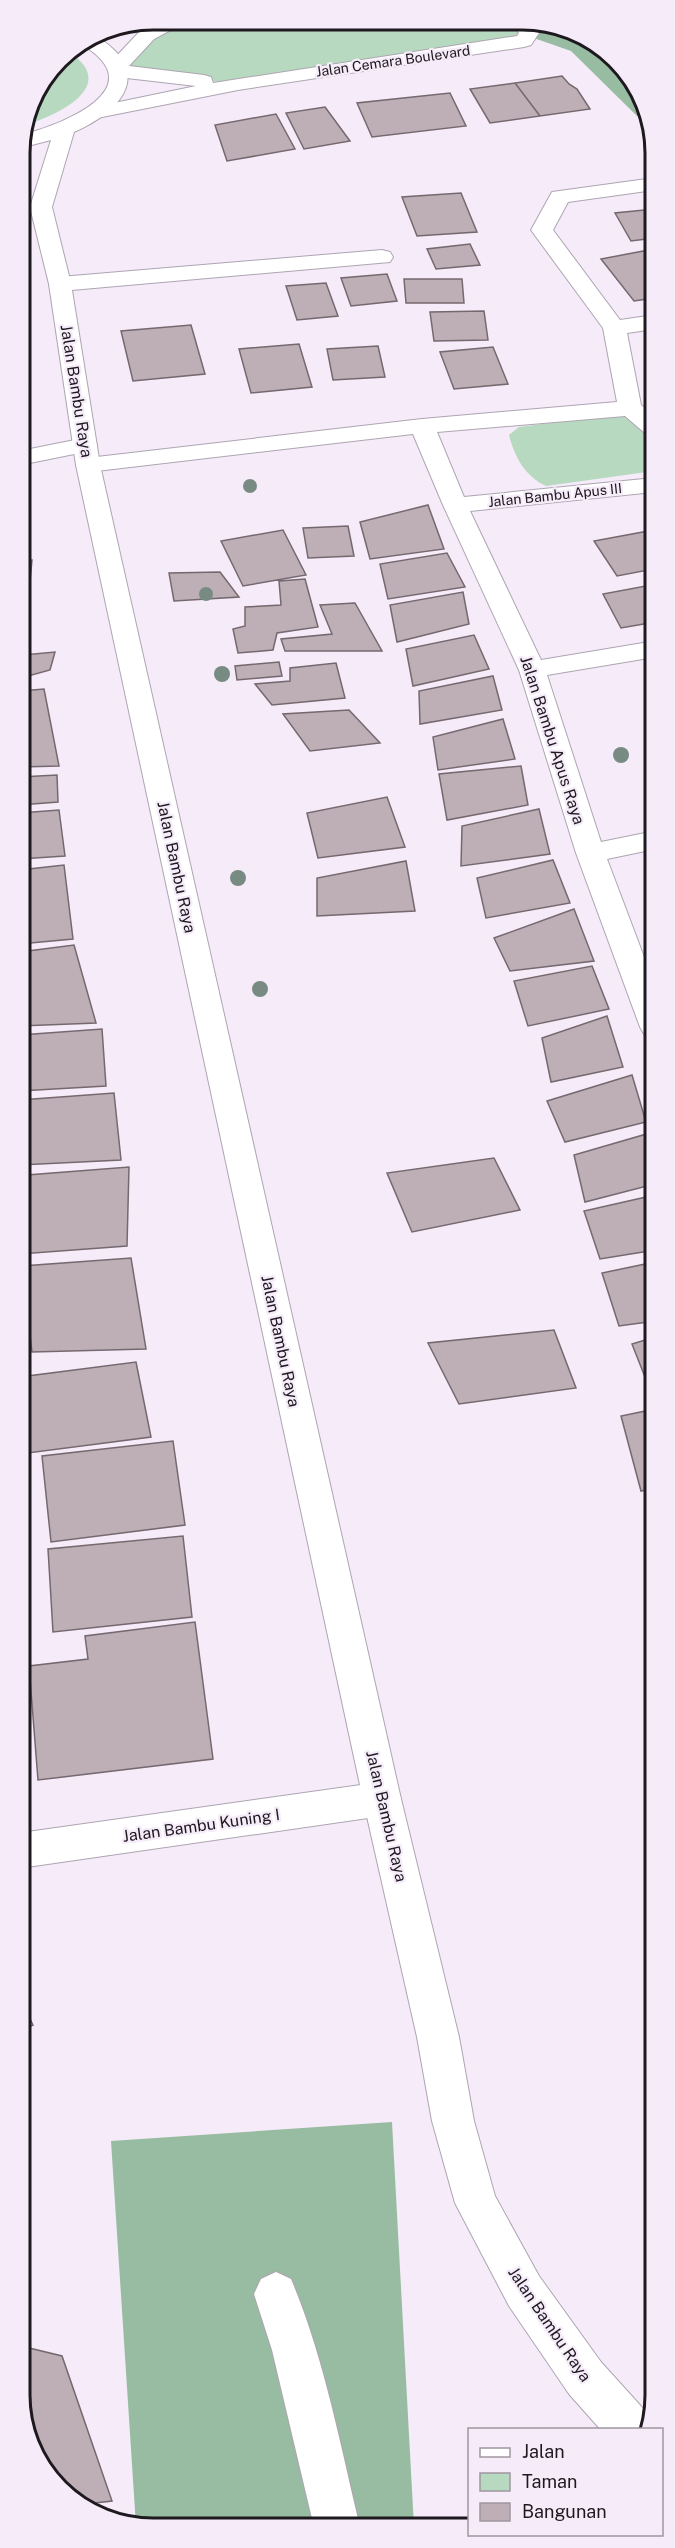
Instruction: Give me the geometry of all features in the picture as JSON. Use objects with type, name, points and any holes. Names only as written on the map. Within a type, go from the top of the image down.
[{"type":"street","points":[[97,112],[115,92],[117,69],[147,35],[156,30]]},
{"type":"street","name":"Jalan Cemara Boulevard","points":[[238,84],[524,41],[529,33],[527,30]]},
{"type":"street","points":[[95,44],[102,48],[117,69],[238,84]]},
{"type":"street","points":[[31,139],[64,130],[97,112],[238,84]]},
{"type":"street","name":"Jalan Bambu Raya","points":[[64,130],[34,202],[60,284],[86,455],[382,1798],[438,2037],[453,2121],[476,2204],[524,2291],[585,2378],[630,2428]]},
{"type":"street","points":[[645,185],[560,197],[542,230],[614,328],[630,408],[645,420]]},
{"type":"street","points":[[60,284],[382,257]]},
{"type":"street","points":[[614,328],[645,323]]},
{"type":"street","points":[[30,458],[86,455],[630,408]]},
{"type":"street","name":"Jalan Bambu Apus Raya","points":[[422,426],[455,505],[532,670],[590,853],[645,1000]]},
{"type":"street","name":"Jalan Bambu Apus III","points":[[455,505],[645,485]]},
{"type":"street","points":[[532,670],[645,651]]},
{"type":"street","points":[[590,853],[645,842]]},
{"type":"street","name":"Jalan Bambu Kuning I","points":[[30,1850],[382,1798]]},
{"type":"street","points":[[276,2294],[294,2350],[335,2518]]},
{"type":"green space","points":[[156,30],[527,30],[529,33],[528,36],[238,84],[118,71],[147,35]]},
{"type":"green space","points":[[527,30],[546,32],[569,39],[597,55],[620,78],[639,116],[571,51],[528,36]]},
{"type":"green space","points":[[75,58],[83,65],[88,76],[86,88],[66,107],[34,122],[46,91],[55,78]]},
{"type":"green space","points":[[620,414],[645,435],[645,472],[546,486],[527,472],[514,451],[509,435],[519,427]]},
{"type":"green space","points":[[392,2122],[414,2518],[135,2517],[111,2141]]},
{"type":"building","points":[[562,76],[577,89],[590,109],[540,116],[515,83]]},
{"type":"building","points":[[515,83],[540,116],[490,123],[470,89]]},
{"type":"building","points":[[450,93],[466,126],[372,137],[357,103]]},
{"type":"building","points":[[325,107],[350,141],[304,149],[286,113]]},
{"type":"building","points":[[276,114],[295,149],[227,161],[215,125]]},
{"type":"building","points":[[461,193],[477,232],[417,236],[402,197]]},
{"type":"building","points":[[645,210],[645,239],[631,241],[615,213]]},
{"type":"building","points":[[470,244],[480,265],[436,269],[427,249]]},
{"type":"building","points":[[645,251],[645,299],[634,301],[601,259]]},
{"type":"building","points":[[387,274],[397,301],[351,306],[341,278]]},
{"type":"building","points":[[404,279],[462,279],[464,303],[406,303]]},
{"type":"building","points":[[326,283],[338,316],[297,320],[286,286]]},
{"type":"building","points":[[484,311],[488,340],[434,341],[430,312]]},
{"type":"building","points":[[191,325],[205,374],[133,381],[121,331]]},
{"type":"building","points":[[299,344],[312,387],[251,393],[239,349]]},
{"type":"building","points":[[378,346],[385,377],[333,380],[327,349]]},
{"type":"building","points":[[493,347],[508,384],[454,389],[440,352]]},
{"type":"building","points":[[428,505],[444,549],[370,559],[360,522]]},
{"type":"building","points":[[348,526],[354,556],[308,558],[303,528]]},
{"type":"building","points":[[283,530],[306,575],[243,586],[221,541]]},
{"type":"building","points":[[645,532],[645,571],[617,576],[594,541]]},
{"type":"building","points":[[447,553],[465,587],[388,599],[380,564]]},
{"type":"building","points":[[220,572],[239,597],[174,601],[169,573]]},
{"type":"building","points":[[305,579],[318,627],[277,633],[273,650],[238,653],[233,629],[245,626],[245,607],[281,605],[279,581]]},
{"type":"building","points":[[645,586],[645,624],[621,628],[603,594]]},
{"type":"building","points":[[463,592],[469,624],[397,642],[390,605]]},
{"type":"building","points":[[355,603],[382,651],[285,651],[281,639],[332,634],[320,605]]},
{"type":"building","points":[[474,635],[489,669],[413,686],[406,649]]},
{"type":"building","points":[[55,652],[50,670],[30,675],[30,654]]},
{"type":"building","points":[[279,662],[282,676],[237,680],[235,666]]},
{"type":"building","points":[[336,663],[345,698],[272,705],[255,684],[290,681],[290,668]]},
{"type":"building","points":[[493,676],[502,710],[420,724],[419,691]]},
{"type":"building","points":[[44,689],[59,766],[30,767],[30,690]]},
{"type":"building","points":[[349,710],[380,743],[310,751],[283,714]]},
{"type":"building","points":[[503,719],[515,759],[438,770],[433,737]]},
{"type":"building","points":[[521,766],[528,805],[447,820],[439,774]]},
{"type":"building","points":[[57,775],[58,802],[30,804],[30,776]]},
{"type":"building","points":[[387,797],[405,847],[318,858],[307,813]]},
{"type":"building","points":[[539,809],[550,854],[461,866],[462,826]]},
{"type":"building","points":[[59,810],[65,856],[30,858],[30,812]]},
{"type":"building","points":[[553,860],[570,903],[486,918],[477,878]]},
{"type":"building","points":[[406,861],[415,911],[317,916],[317,878]]},
{"type":"building","points":[[64,865],[73,939],[30,943],[30,869]]},
{"type":"building","points":[[574,909],[594,961],[510,971],[494,938]]},
{"type":"building","points":[[74,945],[96,1023],[30,1026],[30,951]]},
{"type":"building","points":[[592,966],[609,1009],[528,1026],[514,981]]},
{"type":"building","points":[[607,1016],[623,1067],[551,1082],[542,1038]]},
{"type":"building","points":[[102,1029],[106,1086],[30,1090],[30,1034]]},
{"type":"building","points":[[632,1075],[645,1122],[565,1142],[547,1101]]},
{"type":"building","points":[[114,1093],[121,1160],[30,1165],[30,1099]]},
{"type":"building","points":[[645,1134],[645,1187],[585,1202],[574,1155]]},
{"type":"building","points":[[494,1158],[520,1210],[412,1232],[387,1173]]},
{"type":"building","points":[[129,1167],[127,1246],[30,1253],[30,1175]]},
{"type":"building","points":[[645,1197],[645,1252],[600,1259],[584,1211]]},
{"type":"building","points":[[131,1258],[146,1349],[32,1352],[30,1265]]},
{"type":"building","points":[[645,1264],[645,1322],[619,1326],[602,1273]]},
{"type":"building","points":[[554,1330],[576,1388],[459,1404],[428,1343]]},
{"type":"building","points":[[645,1340],[645,1377],[632,1344]]},
{"type":"building","points":[[136,1362],[151,1437],[30,1453],[30,1376]]},
{"type":"building","points":[[645,1411],[645,1490],[641,1491],[621,1416]]},
{"type":"building","points":[[173,1441],[185,1525],[51,1542],[42,1456]]},
{"type":"building","points":[[183,1536],[192,1617],[53,1632],[48,1549]]},
{"type":"building","points":[[195,1622],[213,1759],[38,1780],[30,1666],[88,1659],[85,1636]]},
{"type":"building","points":[[30,2348],[62,2356],[112,2501],[94,2503],[78,2493],[55,2470],[43,2449],[34,2427],[31,2411]]}]
